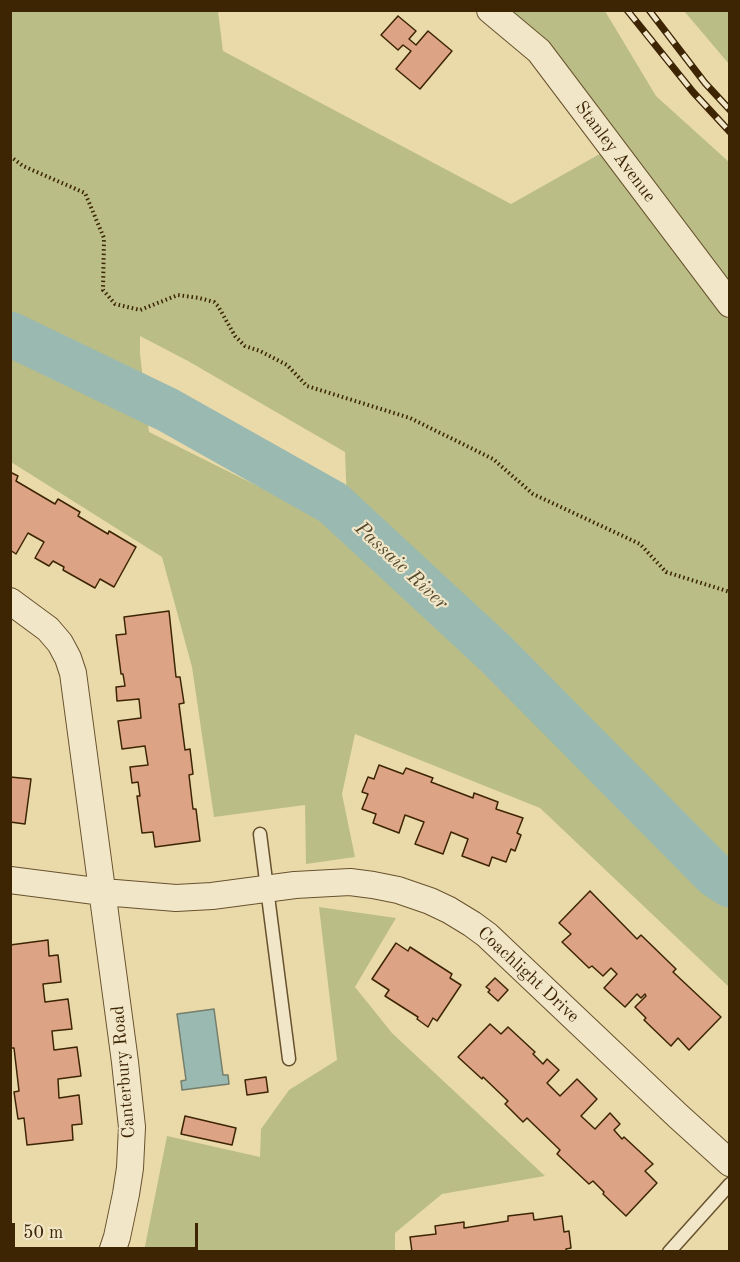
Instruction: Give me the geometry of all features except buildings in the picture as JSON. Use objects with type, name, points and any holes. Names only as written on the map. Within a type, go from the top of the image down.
[{"type":"street","name":"Stanley Avenue","points":[[490,10],[539,51],[729,304]]},
{"type":"street","name":"Canterbury Road","points":[[10,601],[48,629],[68,658],[73,673],[132,1127],[126,1194],[112,1251]]},
{"type":"street","points":[[10,880],[103,892]]},
{"type":"street","name":"Coachlight Drive","points":[[103,892],[176,898],[212,896],[295,885],[350,882],[373,885],[420,898],[449,910],[487,935],[729,1163]]},
{"type":"lane","points":[[260,834],[289,1059]]},
{"type":"lane","points":[[669,1251],[729,1184]]},
{"type":"path","points":[[10,156],[23,166],[85,193],[104,238],[103,290],[115,304],[140,310],[178,295],[214,302],[245,346],[286,365],[307,386],[410,418],[493,459],[533,494],[640,544],[666,572],[729,592]]},
{"type":"green space","points":[[11,11],[218,11],[223,51],[511,204],[621,142],[500,11],[605,11],[656,96],[729,162],[729,987],[540,808],[355,734],[342,794],[355,857],[306,864],[305,805],[214,817],[192,667],[162,557],[11,462]],"holes":[[[140,336],[188,361],[345,452],[348,531],[149,432]]]},
{"type":"green space","points":[[684,11],[729,11],[729,64]]},
{"type":"green space","points":[[319,907],[396,918],[355,987],[392,1033],[545,1176],[442,1194],[395,1233],[395,1251],[144,1251],[167,1136],[260,1157],[261,1129],[289,1090],[337,1060]]},
{"type":"water","points":[[214,1009],[223,1075],[228,1075],[229,1084],[182,1090],[181,1081],[186,1080],[177,1014]]},
{"type":"waterway","name":"Passaic River","points":[[10,334],[168,410],[333,503],[495,653],[715,875],[730,885]]},
{"type":"railway","points":[[627,10],[693,92],[730,132]]},
{"type":"railway","points":[[649,10],[705,83],[730,110]]}]
